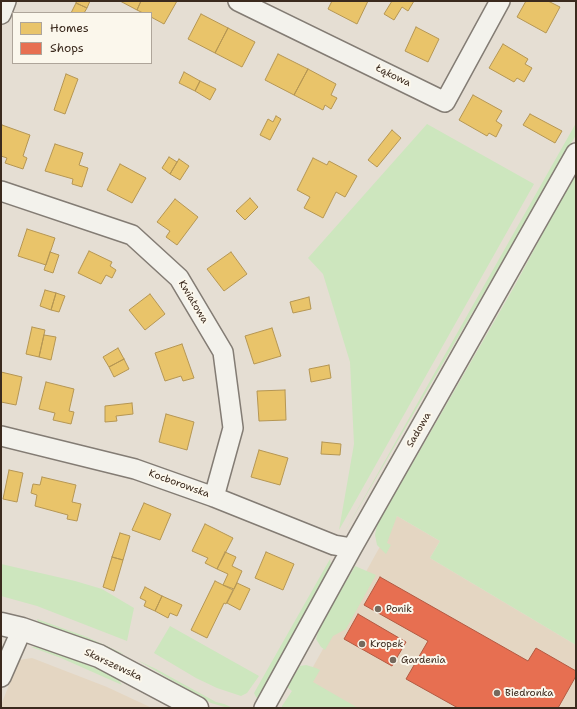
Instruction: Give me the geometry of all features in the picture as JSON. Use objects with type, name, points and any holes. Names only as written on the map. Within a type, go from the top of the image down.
[{"type":"main road","name":"Skarszewska","points":[[1,624],[22,629],[99,656],[197,708]]},
{"type":"street","points":[[1,14],[6,1]]},
{"type":"street","name":"Łąkowa","points":[[238,1],[445,102],[500,1]]},
{"type":"street","name":"Sadowa","points":[[264,708],[352,548],[576,153]]},
{"type":"street","name":"Kwiatowa","points":[[1,191],[132,235],[179,278],[223,352],[233,428],[214,497]]},
{"type":"street","name":"Kocborowska","points":[[1,436],[135,469],[214,497],[334,545],[352,548]]},
{"type":"street","points":[[1,677],[22,629]]},
{"type":"shaded area","points":[[397,516],[440,541],[430,558],[576,645],[576,708],[323,708],[299,692]]},
{"type":"shaded area","points":[[32,658],[107,687],[152,708],[1,708],[19,660]]},
{"type":"green space","points":[[576,123],[576,135],[344,533]]},
{"type":"green space","points":[[427,124],[534,184],[339,530],[354,444],[350,362],[323,274],[308,258]]},
{"type":"green space","points":[[575,173],[576,645],[430,558],[440,541],[397,516],[387,543],[391,545],[386,554],[377,545],[375,535],[377,525],[514,287]]},
{"type":"green space","points":[[330,559],[330,573],[258,699],[254,693]]},
{"type":"green space","points":[[1,564],[75,581],[102,589],[134,608],[127,641],[37,606],[1,596]]},
{"type":"green space","points":[[355,566],[376,575],[346,629],[333,636],[325,650],[316,639],[320,626]]},
{"type":"green space","points":[[37,619],[87,637],[124,654],[38,622]]},
{"type":"green space","points":[[170,626],[259,676],[247,693],[241,696],[217,688],[196,678],[154,653]]},
{"type":"green space","points":[[41,646],[110,674],[118,679],[122,685],[61,658],[31,647]]},
{"type":"green space","points":[[137,660],[216,702],[233,708],[211,703]]},
{"type":"green space","points":[[306,665],[320,670],[313,682],[358,708],[282,708],[292,691],[287,687],[300,666]]},
{"type":"building: Homes","points":[[77,1],[90,1],[87,8],[76,3]]},
{"type":"building: Homes","points":[[120,1],[141,1],[137,10]]},
{"type":"building: Homes","points":[[141,1],[177,1],[164,24],[152,18],[152,12],[141,12],[137,10]]},
{"type":"building: Homes","points":[[332,1],[368,1],[357,24],[328,9]]},
{"type":"building: Homes","points":[[392,1],[414,1],[408,11],[402,7],[394,20],[384,14]]},
{"type":"building: Homes","points":[[526,1],[548,1],[560,7],[546,33],[517,17]]},
{"type":"building: Homes","points":[[76,3],[87,8],[85,12],[72,12]]},
{"type":"building: Homes","points":[[201,14],[228,28],[215,53],[188,39]]},
{"type":"building: Homes","points":[[416,27],[439,39],[428,62],[405,51]]},
{"type":"building: Homes","points":[[228,28],[255,42],[242,67],[215,53]]},
{"type":"building: Homes","points":[[503,44],[528,59],[525,64],[532,68],[524,82],[517,78],[514,82],[489,68]]},
{"type":"building: Homes","points":[[278,54],[308,69],[294,95],[265,80]]},
{"type":"building: Homes","points":[[308,69],[336,84],[331,95],[337,98],[331,109],[325,105],[323,110],[294,95]]},
{"type":"building: Homes","points":[[184,72],[200,81],[195,91],[179,83]]},
{"type":"building: Homes","points":[[66,74],[78,79],[65,114],[54,110]]},
{"type":"building: Homes","points":[[200,81],[216,89],[210,100],[195,91]]},
{"type":"building: Homes","points":[[473,95],[502,111],[496,121],[502,125],[496,137],[489,133],[487,136],[459,120]]},
{"type":"building: Homes","points":[[530,114],[562,131],[555,143],[523,125]]},
{"type":"building: Homes","points":[[276,116],[281,119],[270,140],[260,135],[268,119],[273,122]]},
{"type":"building: Homes","points":[[2,125],[30,135],[23,156],[27,158],[23,169],[5,163],[7,158],[1,156]]},
{"type":"building: Homes","points":[[392,130],[401,138],[377,167],[368,160]]},
{"type":"building: Homes","points":[[55,144],[83,153],[79,165],[88,168],[82,187],[72,184],[73,179],[45,171]]},
{"type":"building: Homes","points":[[169,157],[177,162],[170,174],[162,168]]},
{"type":"building: Homes","points":[[313,158],[327,165],[329,161],[357,176],[345,197],[336,192],[323,218],[304,208],[310,197],[297,190]]},
{"type":"building: Homes","points":[[179,159],[189,166],[180,180],[170,174]]},
{"type":"building: Homes","points":[[120,164],[146,178],[132,203],[107,190]]},
{"type":"building: Homes","points":[[250,198],[258,207],[245,220],[236,211]]},
{"type":"building: Homes","points":[[175,199],[198,217],[177,245],[166,237],[170,231],[157,222]]},
{"type":"building: Homes","points":[[27,229],[55,238],[46,265],[18,256]]},
{"type":"building: Homes","points":[[89,251],[112,262],[110,266],[116,270],[112,278],[106,275],[101,284],[78,273]]},
{"type":"building: Homes","points":[[50,252],[59,255],[53,273],[44,270]]},
{"type":"building: Homes","points":[[231,252],[247,274],[224,291],[207,269]]},
{"type":"building: Homes","points":[[45,290],[56,293],[51,310],[40,306]]},
{"type":"building: Homes","points":[[56,293],[65,296],[59,312],[51,310]]},
{"type":"building: Homes","points":[[150,294],[165,314],[145,330],[129,310]]},
{"type":"building: Homes","points":[[309,297],[311,309],[293,313],[290,302]]},
{"type":"building: Homes","points":[[32,327],[45,330],[39,357],[26,354]]},
{"type":"building: Homes","points":[[272,328],[281,356],[254,364],[245,336]]},
{"type":"building: Homes","points":[[44,335],[56,337],[51,360],[39,357]]},
{"type":"building: Homes","points":[[182,344],[194,378],[183,381],[181,376],[165,381],[155,353]]},
{"type":"building: Homes","points":[[118,348],[124,359],[109,367],[103,357]]},
{"type":"building: Homes","points":[[124,359],[129,369],[114,377],[109,367]]},
{"type":"building: Homes","points":[[329,365],[331,378],[311,382],[309,369]]},
{"type":"building: Homes","points":[[1,372],[22,377],[16,405],[1,402]]},
{"type":"building: Homes","points":[[46,382],[74,389],[69,411],[74,412],[71,424],[53,420],[55,413],[39,409]]},
{"type":"building: Homes","points":[[285,390],[286,420],[259,421],[257,391]]},
{"type":"building: Homes","points":[[132,403],[133,414],[116,416],[117,421],[105,422],[105,406]]},
{"type":"building: Homes","points":[[166,414],[194,422],[187,450],[159,442]]},
{"type":"building: Homes","points":[[322,442],[341,444],[340,455],[321,454]]},
{"type":"building: Homes","points":[[259,450],[288,458],[280,485],[251,477]]},
{"type":"building: Homes","points":[[9,470],[23,473],[17,502],[3,499]]},
{"type":"building: Homes","points":[[42,477],[76,485],[72,502],[81,504],[77,521],[67,519],[68,515],[35,506],[37,495],[31,493],[33,484],[40,485]]},
{"type":"building: Homes","points":[[144,503],[171,514],[160,540],[132,530]]},
{"type":"building: Homes","points":[[205,524],[233,538],[217,569],[205,563],[208,558],[192,551]]},
{"type":"building: Homes","points":[[120,533],[130,536],[123,560],[112,557]]},
{"type":"building: Homes","points":[[225,552],[236,557],[232,566],[242,571],[234,589],[223,585],[228,574],[217,569]]},
{"type":"building: Homes","points":[[266,552],[294,564],[283,590],[255,578]]},
{"type":"building: Homes","points":[[112,557],[123,560],[114,591],[103,587]]},
{"type":"building: Homes","points":[[215,581],[233,590],[226,604],[224,603],[207,638],[191,630]]},
{"type":"building: Homes","points":[[237,583],[250,589],[240,610],[227,603]]},
{"type":"building: Homes","points":[[145,587],[162,596],[155,611],[144,606],[146,601],[140,598]]},
{"type":"building: Homes","points":[[162,596],[182,605],[177,616],[170,613],[168,618],[155,611]]},
{"type":"building: Shops","points":[[380,577],[528,661],[536,648],[576,671],[576,676],[558,708],[458,708],[406,679],[428,641],[364,605]]},
{"type":"building: Shops","points":[[358,614],[406,642],[392,666],[344,639]]},
{"type":"place","name":"Ponik","points":[[378,609]]},
{"type":"place","name":"Kropek","points":[[362,644]]},
{"type":"place","name":"Gardenia","points":[[393,660]]},
{"type":"place","name":"Biedronka","points":[[497,693]]}]
